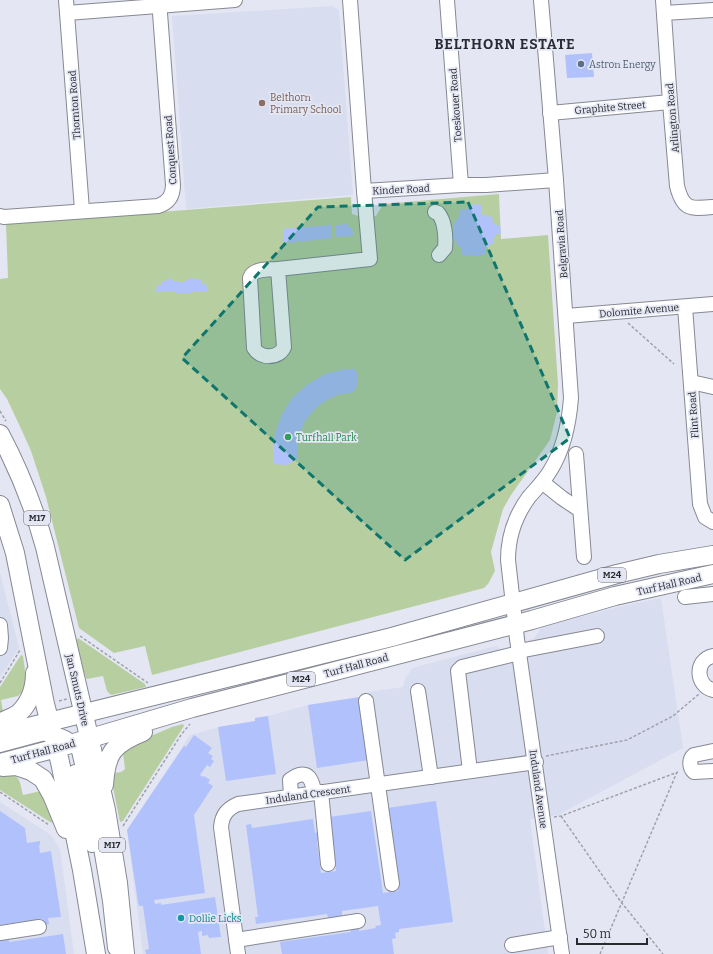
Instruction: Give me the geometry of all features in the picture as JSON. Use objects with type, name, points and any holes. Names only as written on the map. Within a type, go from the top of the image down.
[{"type":"main road","name":"Jan Smuts Drive","points":[[0,434],[19,473],[38,522],[83,713],[63,739]]},
{"type":"main road","name":"Jan Smuts Drive","points":[[0,505],[15,553],[36,662],[63,739],[96,954]]},
{"type":"main road","name":"Turf Hall Road","points":[[63,739],[83,713],[392,637],[513,602],[659,564],[713,555]]},
{"type":"main road","name":"Turf Hall Road","points":[[0,763],[63,739],[193,714],[623,594],[713,574]]},
{"type":"main road","points":[[0,723],[20,713],[29,700],[35,682],[36,662]]},
{"type":"main road","points":[[103,796],[107,761],[119,744],[128,738],[170,720],[193,714]]},
{"type":"main road","name":"Turf Hall Road","points":[[0,734],[63,739]]},
{"type":"main road","name":"Jan Smuts Drive","points":[[63,739],[103,796],[118,883],[125,954]]},
{"type":"main road","points":[[0,768],[16,766],[31,771],[43,779],[52,795],[82,870]]},
{"type":"street","points":[[67,6],[235,0]]},
{"type":"street","name":"Kinder Road","points":[[350,0],[364,191],[556,180]]},
{"type":"street","name":"Toeskouer Road","points":[[446,0],[461,185]]},
{"type":"street","name":"Belgravia Road","points":[[515,624],[508,560],[510,536],[520,511],[553,466],[560,452],[570,418],[571,385],[541,0]]},
{"type":"street","name":"Conquest Road","points":[[0,216],[158,206],[166,202],[171,196],[173,185],[159,3]]},
{"type":"street","name":"Thornton Road","points":[[67,6],[82,210]]},
{"type":"street","points":[[664,7],[713,10]]},
{"type":"street","name":"Arlington Road","points":[[664,7],[677,186],[682,201],[689,207],[713,207]]},
{"type":"street","name":"Graphite Street","points":[[550,113],[670,102]]},
{"type":"street","points":[[366,214],[377,199],[394,189]]},
{"type":"street","points":[[278,268],[284,347],[281,353],[275,355],[263,355],[254,348],[251,274],[255,271],[278,268],[370,259],[364,191]]},
{"type":"street","points":[[435,212],[442,217],[445,238],[445,248],[442,253],[439,254]]},
{"type":"street","name":"Dolomite Avenue","points":[[566,316],[713,304]]},
{"type":"street","name":"Flint Road","points":[[685,307],[700,504],[702,513],[711,521]]},
{"type":"street","points":[[691,382],[713,388]]},
{"type":"street","points":[[576,454],[584,557]]},
{"type":"street","points":[[542,482],[580,510]]},
{"type":"street","points":[[685,597],[713,594]]},
{"type":"street","name":"Induland Avenue","points":[[515,624],[536,760],[562,954]]},
{"type":"street","points":[[0,625],[0,648]]},
{"type":"street","points":[[470,771],[458,671],[462,667],[519,652],[597,636]]},
{"type":"street","points":[[710,689],[701,681],[700,667],[704,659],[713,656]]},
{"type":"street","points":[[418,691],[431,777]]},
{"type":"street","points":[[366,701],[392,884]]},
{"type":"street","points":[[0,745],[41,734],[63,739],[81,755],[94,810],[104,864],[116,954]]},
{"type":"street","points":[[0,754],[63,739]]},
{"type":"street","points":[[63,739],[72,759],[97,873],[107,926],[110,954]]},
{"type":"street","points":[[713,751],[694,755],[690,760],[691,767],[694,772],[713,771]]},
{"type":"street","name":"Induland Crescent","points":[[237,947],[221,827],[222,818],[226,811],[238,804],[431,777],[536,760]]},
{"type":"street","points":[[291,796],[290,780],[295,776],[302,775],[310,778],[318,793],[328,864]]},
{"type":"street","points":[[237,947],[358,921]]},
{"type":"street","points":[[0,933],[39,927]]},
{"type":"street","points":[[512,945],[560,938]]},
{"type":"path","points":[[627,322],[674,364]]},
{"type":"path","points":[[78,635],[148,683]]},
{"type":"path","points":[[0,683],[23,647]]},
{"type":"path","points":[[536,760],[627,740],[673,716],[710,689]]},
{"type":"path","points":[[58,701],[70,698]]},
{"type":"path","points":[[122,828],[188,725],[193,714]]},
{"type":"path","points":[[600,954],[621,902],[677,772],[561,816],[621,902],[663,954]]},
{"type":"path","points":[[0,792],[53,828]]},
{"type":"highlighted area","points":[[468,202],[570,438],[405,560],[182,358],[318,207]]},
{"type":"shaded area","name":"Belthorn Primary School","points":[[332,6],[339,10],[353,195],[186,209],[172,16]]},
{"type":"shaded area","points":[[0,573],[19,647],[0,678]]},
{"type":"shaded area","points":[[661,598],[683,748],[558,815],[530,819],[548,954],[143,954],[127,830],[190,735],[219,727],[255,722],[255,718],[308,705],[360,697],[369,692],[403,687],[405,679],[412,668],[496,646],[504,652],[534,638],[542,627],[618,607]]},
{"type":"shaded area","points":[[0,802],[51,835],[60,849],[74,954],[0,954]]},
{"type":"green space","name":"Turfhall Park","points":[[499,194],[501,239],[548,235],[558,384],[557,412],[550,440],[511,495],[503,509],[491,552],[495,571],[488,584],[484,588],[152,675],[145,646],[114,653],[79,628],[46,497],[31,451],[7,399],[0,389],[0,279],[8,278],[6,224],[351,197],[352,214],[362,217],[376,216],[383,204]]},
{"type":"green space","points":[[78,638],[145,684],[146,687],[111,695],[107,691],[103,676],[87,679],[76,641]]},
{"type":"green space","points":[[21,655],[23,656],[26,678],[23,691],[18,696],[1,700],[3,712],[0,715],[0,687]]},
{"type":"green space","points":[[183,724],[184,726],[123,821],[120,822],[112,782],[114,773],[121,772],[125,769],[123,753],[132,744],[172,727]]},
{"type":"green space","points":[[9,773],[16,776],[18,779],[23,795],[41,791],[53,823],[0,790],[0,774]]},
{"type":"building","points":[[592,53],[594,77],[567,78],[565,55]]},
{"type":"building","points":[[478,204],[481,205],[482,215],[487,215],[487,217],[492,216],[493,223],[495,225],[500,225],[501,234],[496,234],[495,237],[493,237],[494,244],[489,244],[489,247],[485,247],[485,254],[478,256],[462,255],[461,248],[458,246],[453,237],[454,224],[459,217],[459,210],[468,209],[468,206]]},
{"type":"building","points":[[348,224],[348,227],[352,227],[353,236],[336,237],[335,225]]},
{"type":"building","points":[[331,225],[332,238],[299,242],[296,241],[296,243],[284,242],[283,229]]},
{"type":"building","points":[[190,278],[201,280],[202,284],[206,283],[207,291],[191,291],[191,294],[156,292],[157,285],[161,285],[161,281],[173,279],[173,281],[185,282],[185,280],[190,280]]},
{"type":"building","points":[[345,369],[355,369],[357,373],[357,385],[354,392],[337,395],[316,408],[305,421],[299,435],[297,443],[297,459],[287,465],[274,464],[273,444],[275,434],[282,414],[293,397],[308,384],[325,374]]},
{"type":"building","points":[[360,697],[369,760],[317,768],[308,705]]},
{"type":"building","points":[[268,716],[276,774],[226,781],[218,727],[255,721],[255,718]]},
{"type":"building","points":[[194,735],[212,748],[208,753],[213,756],[211,759],[214,761],[210,767],[207,765],[200,775],[210,780],[208,783],[213,786],[194,815],[205,893],[154,900],[155,904],[161,903],[161,905],[215,897],[221,937],[209,938],[208,935],[202,936],[202,931],[198,932],[201,954],[146,954],[145,950],[149,949],[143,906],[139,906],[138,902],[127,830],[184,746],[186,747]]},
{"type":"building","points":[[436,801],[453,922],[399,929],[399,932],[395,933],[396,938],[392,939],[394,954],[282,954],[280,942],[351,932],[350,927],[359,926],[359,931],[376,928],[375,926],[381,925],[378,906],[342,911],[342,916],[328,918],[327,914],[256,924],[255,917],[258,917],[246,825],[251,824],[252,828],[313,819],[315,833],[319,832],[320,841],[317,841],[321,873],[336,871],[329,817],[371,811],[383,893],[398,891],[387,808]]},
{"type":"building","points":[[0,811],[25,828],[27,843],[40,841],[40,853],[51,851],[61,917],[48,918],[49,924],[43,925],[42,919],[0,925]]},
{"type":"building","points":[[8,934],[9,942],[63,934],[66,954],[0,954],[0,936]]},
{"type":"place","name":"Astron Energy","points":[[581,64]]},
{"type":"place","name":"Belthorn Primary School","points":[[262,103]]},
{"type":"place","name":"Turfhall Park","points":[[288,437]]},
{"type":"place","name":"Dollie Licks","points":[[181,918]]},
{"type":"district","name":"BELTHORN ESTATE","points":[[505,44]]}]
